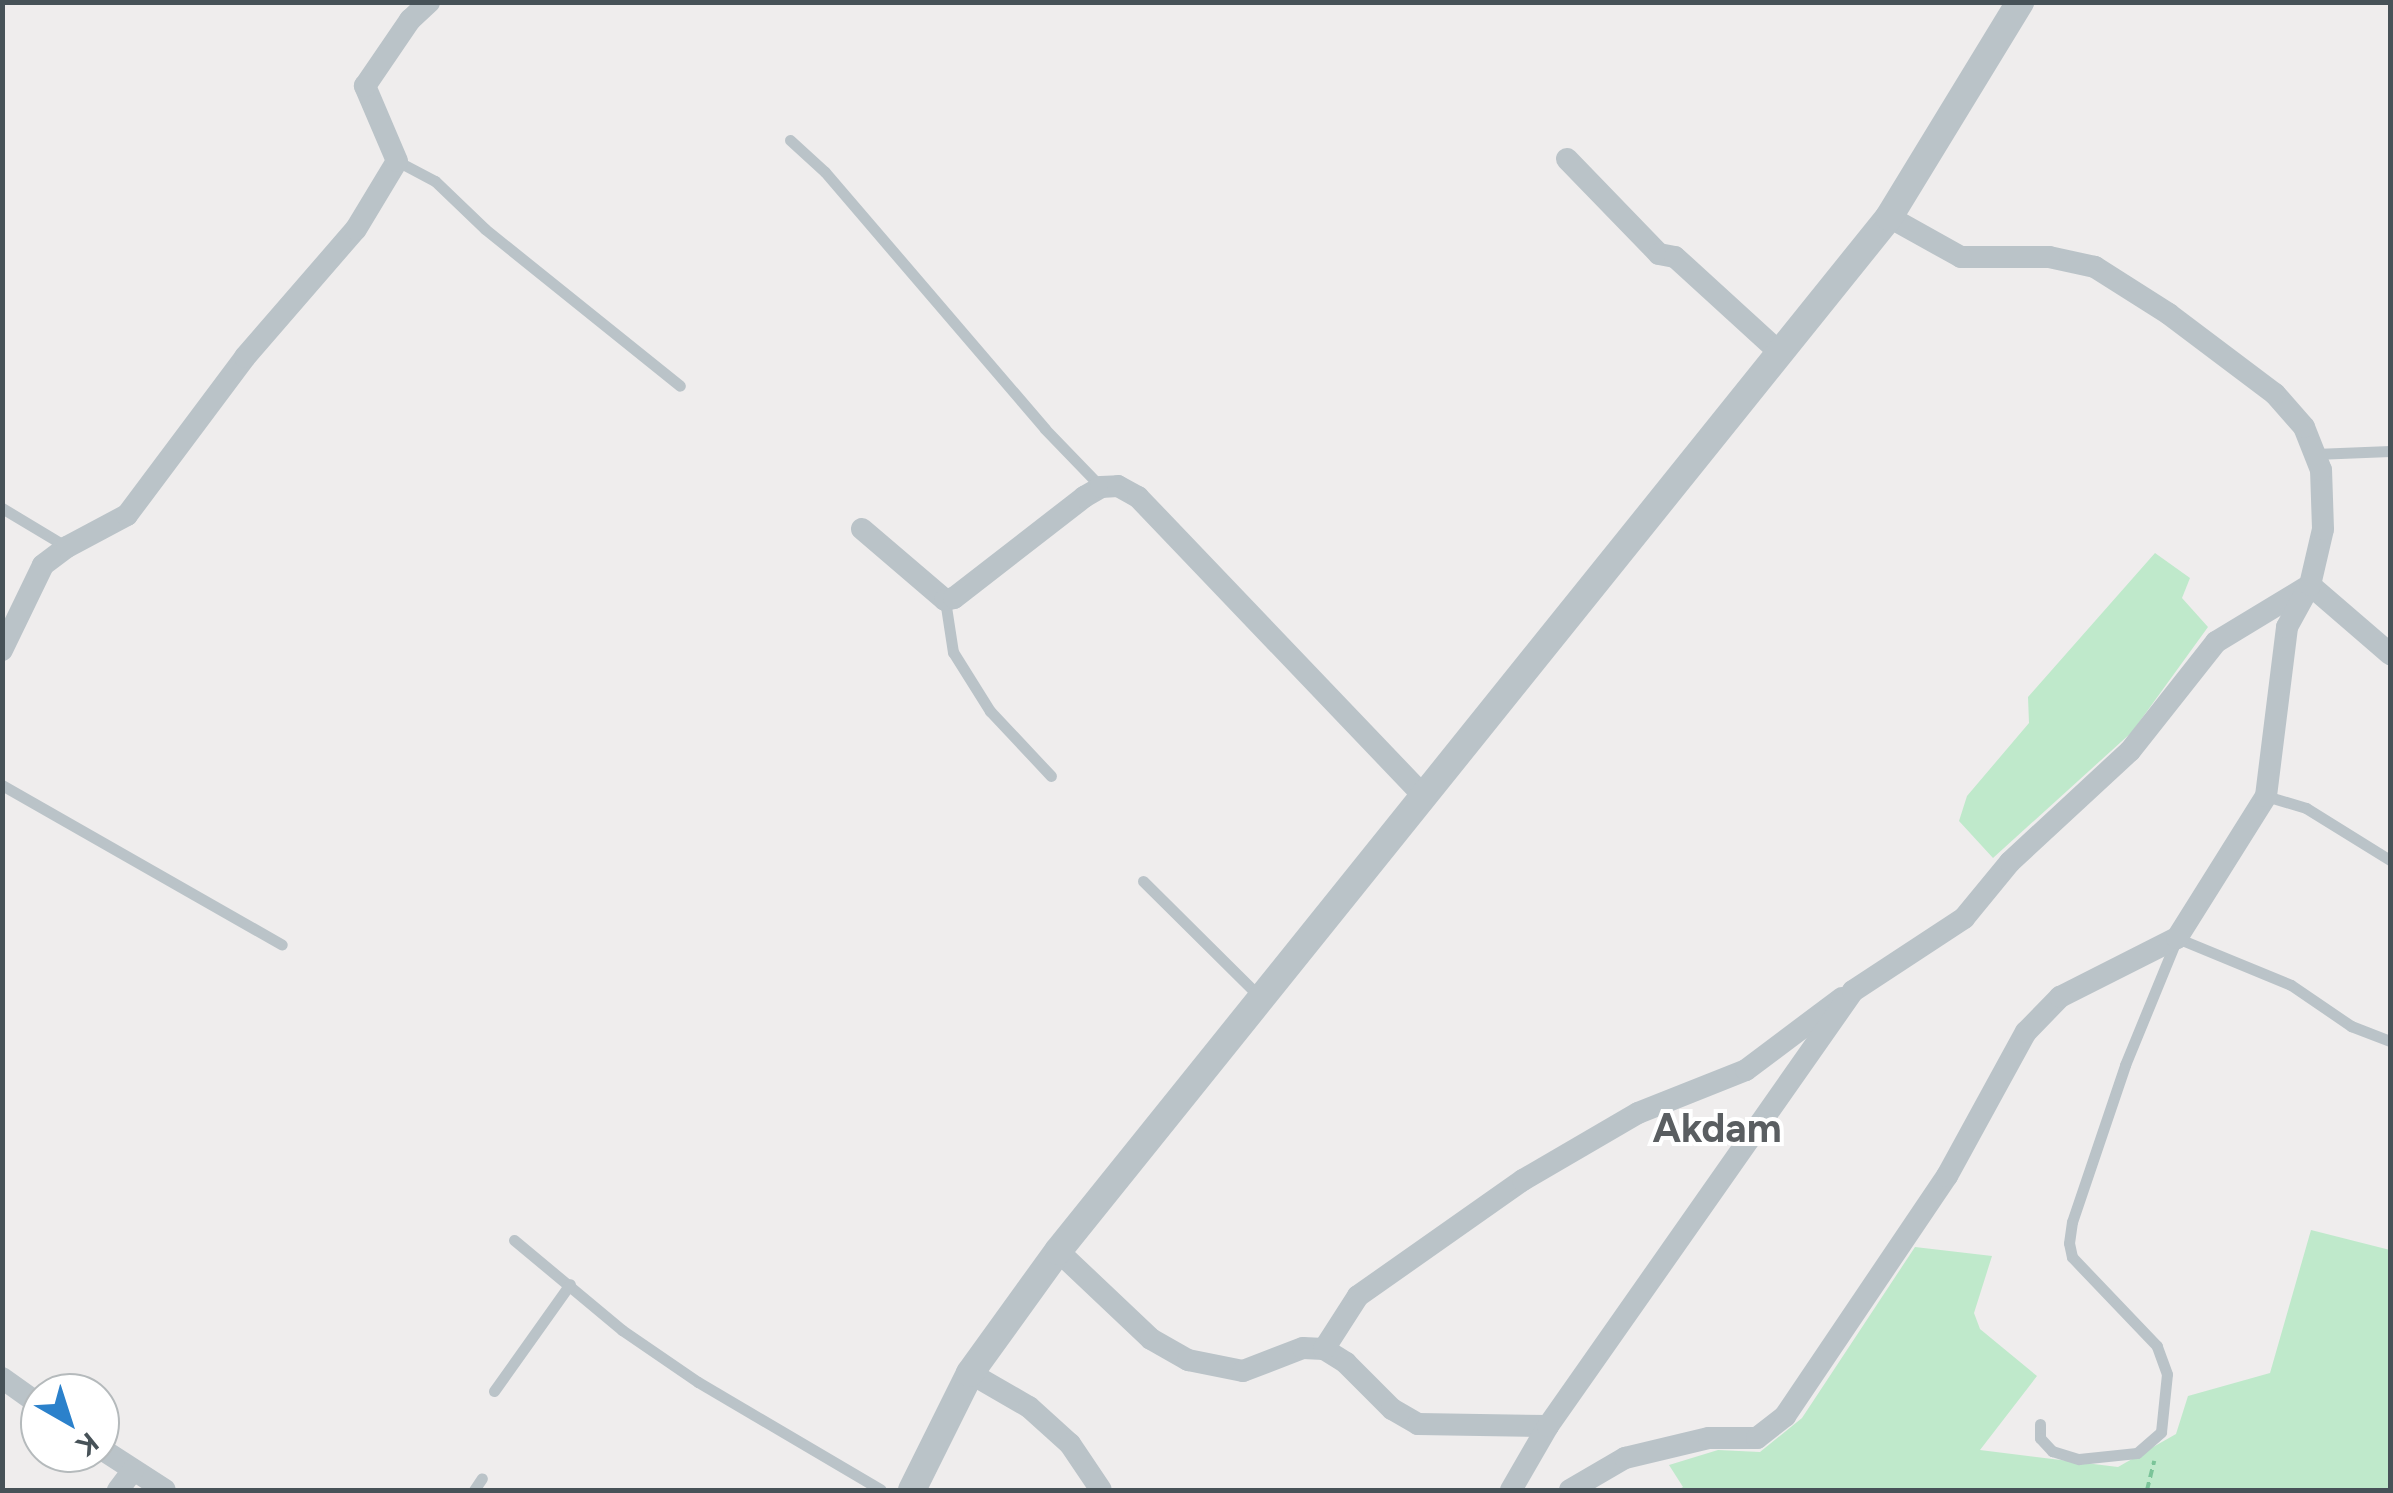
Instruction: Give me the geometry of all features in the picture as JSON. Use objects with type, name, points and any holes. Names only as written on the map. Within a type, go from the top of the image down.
[{"type":"street","points":[[2,650],[13,619],[43,566],[67,547],[127,516],[245,357],[356,229],[397,161],[365,86],[410,20],[429,2]]},
{"type":"street","points":[[912,1490],[970,1373],[1058,1251],[1889,217],[2020,2]]},
{"type":"street","points":[[1567,158],[1659,254],[1675,257],[1780,353]]},
{"type":"street","points":[[1570,1490],[1625,1458],[1709,1438],[1757,1438],[1785,1416],[1947,1176],[2026,1032],[2060,997],[2178,938],[2266,796],[2287,628],[2310,586],[2323,528],[2321,470],[2304,427],[2275,394],[2169,314],[2095,267],[2050,257],[1962,257],[1889,217]]},
{"type":"street","points":[[862,530],[945,600],[954,598],[1101,487],[1118,486],[1138,496],[1424,796]]},
{"type":"street","points":[[2310,586],[2390,654]]},
{"type":"street","points":[[1324,1349],[1358,1296],[1523,1180],[1638,1113],[1746,1070],[1853,990],[1964,918],[2010,862],[2130,751],[2216,642],[2310,586]]},
{"type":"street","points":[[1511,1490],[1548,1426],[1853,990]]},
{"type":"street","points":[[1058,1251],[1151,1339],[1188,1360],[1243,1371],[1303,1348],[1324,1349],[1346,1363],[1392,1408],[1418,1424],[1548,1426]]},
{"type":"street","points":[[970,1373],[1029,1406],[1070,1444],[1101,1490]]},
{"type":"street","points":[[120,1461],[165,1490]]},
{"type":"street","points":[[118,1490],[133,1470]]},
{"type":"lane","points":[[790,140],[825,172],[1045,430],[1101,487]]},
{"type":"lane","points":[[397,161],[435,181],[486,229],[680,386]]},
{"type":"lane","points":[[2314,454],[2390,451]]},
{"type":"lane","points":[[2,508],[67,547]]},
{"type":"lane","points":[[945,600],[954,652],[990,711],[1051,776]]},
{"type":"lane","points":[[2,784],[282,945]]},
{"type":"lane","points":[[2266,796],[2306,808],[2390,860]]},
{"type":"lane","points":[[1144,881],[1262,998]]},
{"type":"lane","points":[[2040,1424],[2040,1438],[2052,1451],[2080,1458],[2138,1453],[2160,1432],[2167,1374],[2158,1346],[2072,1257],[2069,1243],[2072,1222],[2125,1065],[2178,938],[2291,985],[2351,1026],[2390,1042]]},
{"type":"lane","points":[[514,1240],[622,1330],[698,1382],[881,1490]]},
{"type":"lane","points":[[494,1390],[570,1284]]},
{"type":"lane","points":[[474,1490],[482,1478]]},
{"type":"green space","points":[[2155,553],[2190,578],[2182,598],[2208,627],[2132,732],[1993,858],[1959,821],[1967,796],[2029,723],[2028,697]]},
{"type":"green space","points":[[2311,1230],[2390,1250],[2390,1490],[1678,1490],[1683,1487],[1669,1465],[1718,1450],[1760,1452],[1802,1418],[1915,1247],[1992,1256],[1974,1313],[1980,1329],[2037,1376],[1980,1450],[2118,1467],[2176,1434],[2188,1396],[2270,1373]]},
{"type":"district","name":"Akdam","points":[[1717,1128]]}]
